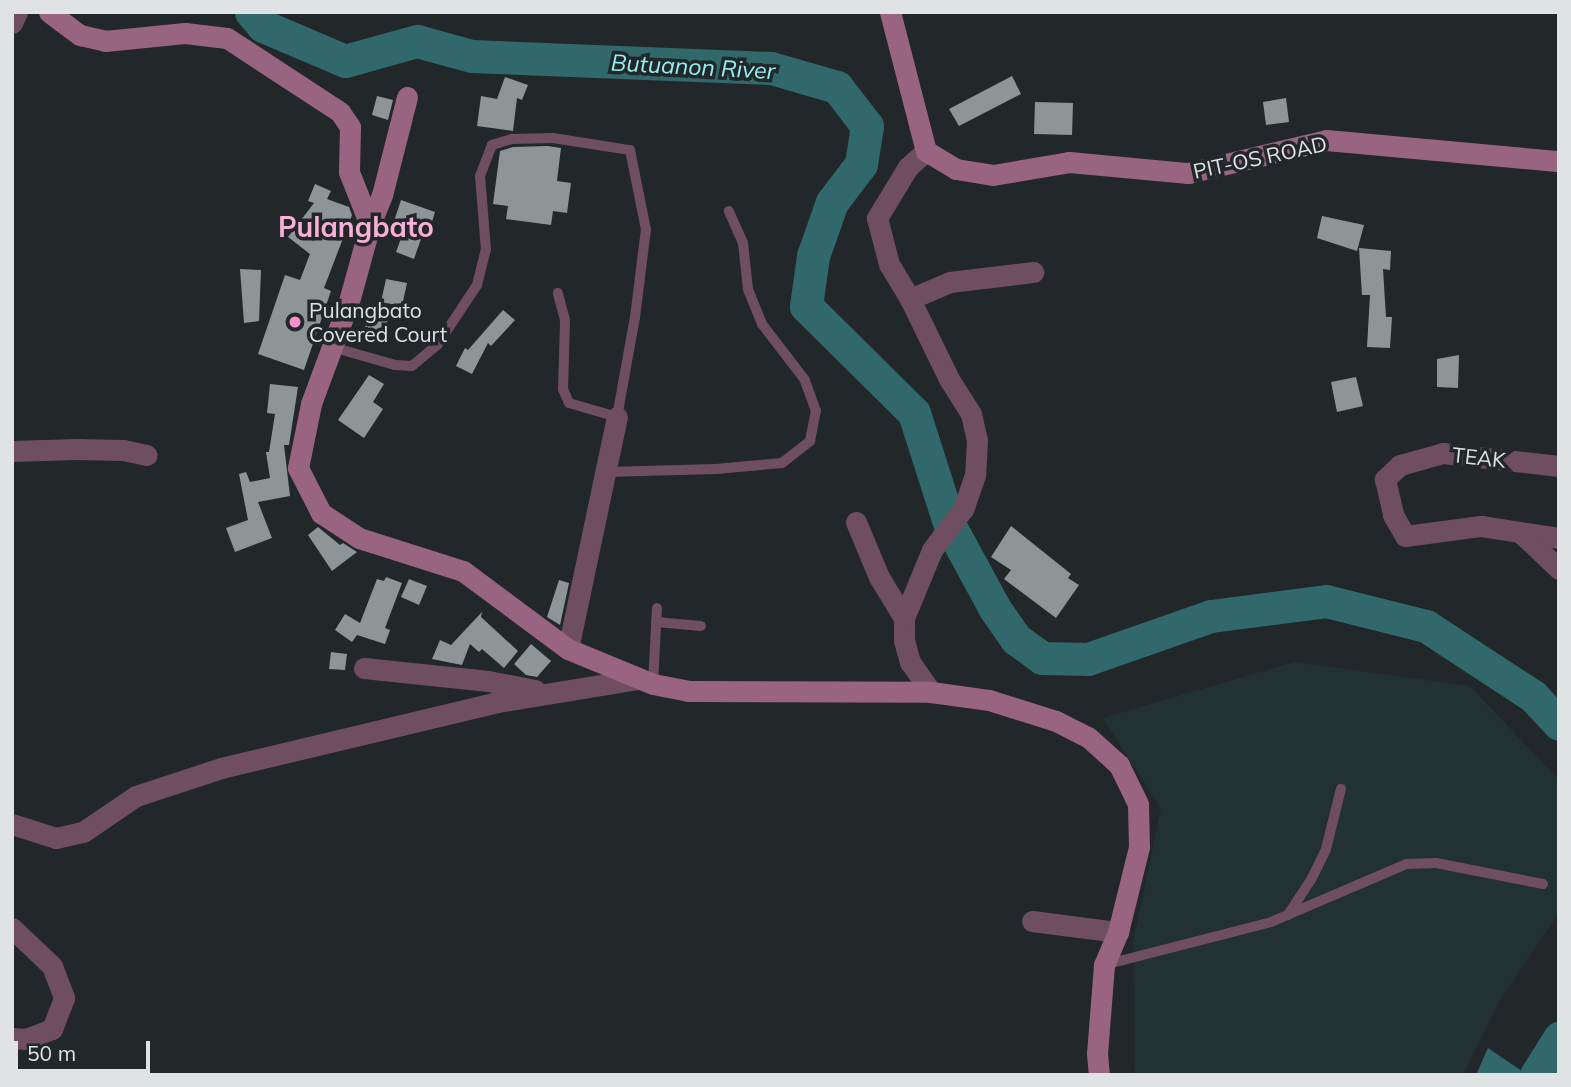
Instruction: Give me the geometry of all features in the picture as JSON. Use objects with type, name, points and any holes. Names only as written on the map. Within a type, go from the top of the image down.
[{"type":"street","points":[[12,23],[17,12]]},
{"type":"street","points":[[49,12],[80,35],[105,41],[185,33],[227,37],[340,112],[350,127],[349,172],[370,225]]},
{"type":"street","points":[[890,12],[926,151],[908,167],[877,218],[889,264],[910,299],[949,379],[971,414],[977,440],[975,475],[963,509],[932,550],[904,618],[904,640],[910,662],[931,692]]},
{"type":"street","points":[[407,97],[382,195],[370,225],[349,301],[311,404],[299,468],[321,513],[359,538],[463,571],[568,649],[646,681],[688,691],[931,692],[989,700],[1056,720],[1088,737],[1119,765],[1138,804],[1139,847],[1118,932],[1104,965],[1097,1054],[1099,1075]]},
{"type":"street","name":"PIT-OS ROAD","points":[[926,151],[956,169],[993,175],[1069,162],[1188,173],[1325,140],[1559,161]]},
{"type":"street","points":[[910,299],[950,282],[1033,272]]},
{"type":"street","points":[[568,649],[617,418]]},
{"type":"street","points":[[12,451],[123,450],[146,455]]},
{"type":"street","name":"TEAK","points":[[1522,534],[1480,526],[1405,536],[1393,516],[1385,479],[1400,465],[1443,453],[1559,466]]},
{"type":"street","points":[[856,522],[879,577],[904,618]]},
{"type":"street","points":[[1522,534],[1559,538]]},
{"type":"street","points":[[1522,534],[1559,569]]},
{"type":"street","points":[[364,668],[488,681],[547,694]]},
{"type":"street","points":[[12,824],[56,838],[83,832],[136,796],[221,768],[503,701],[646,681]]},
{"type":"street","points":[[1032,921],[1118,932]]},
{"type":"street","points":[[12,928],[52,966],[64,998],[51,1029],[26,1039],[12,1038]]},
{"type":"lane","points":[[332,347],[395,365],[412,366],[438,344],[477,285],[486,250],[480,176],[492,145],[512,139],[552,138],[630,150],[646,229],[635,317],[617,418],[569,403],[563,389],[565,331],[558,293]]},
{"type":"lane","points":[[606,472],[716,469],[782,463],[810,441],[816,411],[805,380],[762,324],[748,289],[743,243],[729,211]]},
{"type":"lane","points":[[646,681],[657,608]]},
{"type":"lane","points":[[656,622],[701,626]]},
{"type":"lane","points":[[1288,915],[1312,878],[1326,849],[1341,789]]},
{"type":"lane","points":[[1104,965],[1233,933],[1288,915],[1406,864],[1436,863],[1543,884]]},
{"type":"shaded area","points":[[1294,662],[1470,686],[1559,780],[1559,913],[1500,1000],[1463,1075],[1135,1075],[1133,942],[1161,809],[1103,718]]},
{"type":"water","points":[[1488,1048],[1528,1075],[1476,1075]]},
{"type":"building","points":[[1012,76],[1021,94],[959,126],[949,109]]},
{"type":"building","points":[[505,77],[528,85],[522,100],[517,98],[513,131],[477,126],[481,96],[497,99]]},
{"type":"building","points":[[377,96],[393,100],[388,120],[372,115]]},
{"type":"building","points":[[1286,98],[1289,122],[1266,125],[1263,102]]},
{"type":"building","points":[[1035,102],[1073,103],[1072,135],[1034,134]]},
{"type":"building","points":[[513,147],[561,148],[557,181],[571,183],[567,213],[553,211],[551,225],[506,219],[508,206],[493,204],[500,151]]},
{"type":"building","points":[[315,184],[331,191],[327,199],[349,207],[352,215],[324,288],[331,291],[304,370],[258,354],[285,275],[300,280],[310,254],[288,237],[314,203],[308,201]]},
{"type":"building","points":[[401,200],[435,212],[427,238],[422,236],[414,259],[396,252],[404,230],[392,227]]},
{"type":"building","points":[[1322,216],[1364,225],[1357,251],[1317,238]]},
{"type":"building","points":[[1359,248],[1391,251],[1390,270],[1383,269],[1386,317],[1392,317],[1390,348],[1367,347],[1370,295],[1362,295]]},
{"type":"building","points":[[240,269],[261,270],[259,321],[244,323]]},
{"type":"building","points":[[386,279],[407,283],[402,306],[381,302]]},
{"type":"building","points":[[371,310],[389,316],[382,337],[364,331]]},
{"type":"building","points":[[503,310],[515,320],[491,346],[488,343],[472,374],[456,366],[465,348],[468,350]]},
{"type":"building","points":[[1459,355],[1458,388],[1437,387],[1437,359]]},
{"type":"building","points":[[369,375],[384,384],[373,402],[383,409],[364,438],[338,420]]},
{"type":"building","points":[[1356,377],[1363,406],[1337,412],[1331,382]]},
{"type":"building","points":[[270,384],[298,387],[289,445],[284,445],[290,496],[258,502],[272,538],[235,552],[226,528],[248,520],[239,474],[246,472],[250,482],[270,478],[266,452],[269,452],[275,414],[267,413]]},
{"type":"building","points":[[1011,526],[1071,574],[1068,578],[1079,585],[1056,618],[1004,579],[1011,570],[991,557]]},
{"type":"building","points":[[318,527],[340,545],[343,543],[357,552],[332,571],[308,535]]},
{"type":"building","points":[[386,577],[402,583],[385,628],[390,630],[385,644],[357,635],[352,642],[335,630],[345,614],[360,623],[377,579],[384,581]]},
{"type":"building","points":[[409,579],[427,586],[419,605],[401,597]]},
{"type":"building","points":[[559,580],[569,583],[560,625],[547,617]]},
{"type":"building","points":[[482,612],[481,617],[518,651],[504,668],[482,649],[479,652],[470,644],[462,665],[432,659],[440,640],[451,645]]},
{"type":"building","points":[[531,644],[551,661],[537,677],[526,675],[514,664]]},
{"type":"building","points":[[331,652],[347,654],[345,670],[329,669]]},
{"type":"waterway","name":"Butuanon River","points":[[251,12],[263,26],[345,61],[417,41],[472,56],[771,68],[837,87],[867,126],[861,164],[832,202],[813,256],[806,306],[914,413],[950,526],[995,609],[1016,639],[1042,658],[1088,659],[1211,616],[1326,601],[1426,626],[1533,696],[1559,724]]},
{"type":"waterway","name":"Butuanon River","points":[[1536,1075],[1559,1038]]},
{"type":"place","name":"Pulangbato Covered Court","points":[[295,322]]},
{"type":"district","name":"Pulangbato","points":[[356,227]]}]
